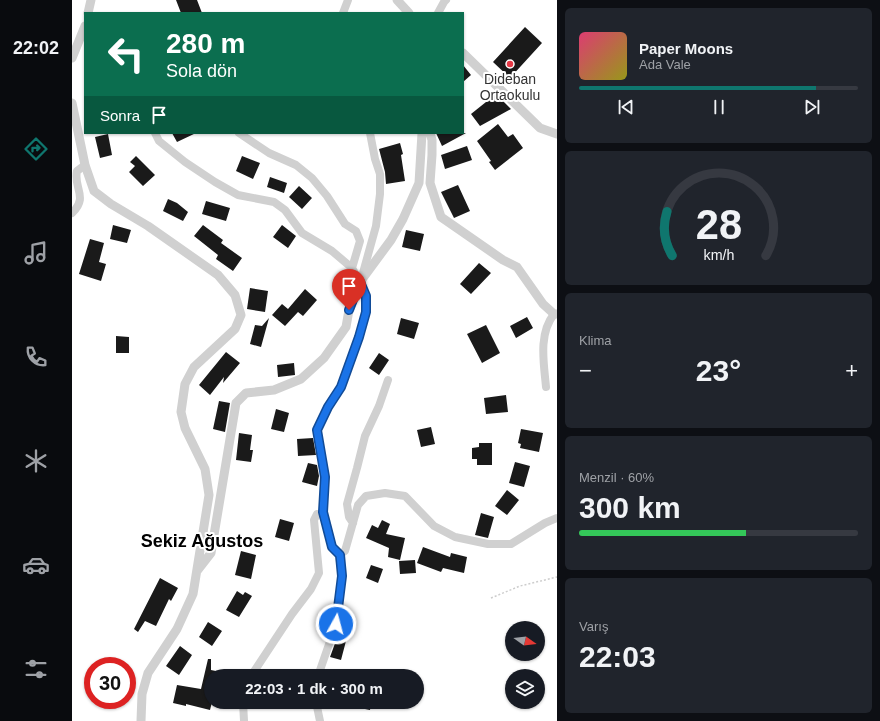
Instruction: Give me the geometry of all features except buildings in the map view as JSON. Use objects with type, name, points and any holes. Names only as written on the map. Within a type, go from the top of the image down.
[{"type":"street","points":[[88,12],[91,0]]},
{"type":"street","points":[[343,12],[348,0]]},
{"type":"street","points":[[397,0],[407,12]]},
{"type":"street","points":[[439,12],[446,0]]},
{"type":"street","points":[[72,58],[84,28]]},
{"type":"street","points":[[464,54],[540,128],[557,134]]},
{"type":"street","points":[[72,103],[85,165],[94,191],[111,204],[148,226],[218,275],[235,295],[241,315],[235,329],[194,368],[185,384],[181,412],[185,428],[205,470],[209,495],[193,594],[177,629],[148,673],[142,694],[141,721]]},
{"type":"street","points":[[156,134],[159,141],[185,162],[232,192],[238,195],[274,202],[285,210],[302,233],[332,251],[352,268],[366,296],[366,312],[359,337],[341,387],[328,407],[317,430],[325,477],[323,512],[332,547],[340,555],[342,576],[336,624],[320,669]]},
{"type":"street","points":[[240,134],[269,153],[296,165],[312,178],[327,196],[345,224],[356,231],[360,241],[352,268]]},
{"type":"street","points":[[197,571],[211,553],[236,403],[246,393],[274,390],[300,379],[324,358],[346,327],[349,310],[360,282],[376,226],[380,194],[380,174],[375,159],[370,134]]},
{"type":"street","points":[[360,282],[404,219],[419,184],[422,134]]},
{"type":"street","points":[[430,134],[432,140],[432,155],[430,183],[441,217],[503,260],[517,266],[543,304],[555,314],[549,320],[545,333],[544,356],[546,387]]},
{"type":"street","points":[[72,213],[79,204],[80,193],[75,178],[77,171],[85,165]]},
{"type":"street","points":[[353,523],[349,517],[347,504],[365,436],[379,406],[388,380]]},
{"type":"street","points":[[340,555],[345,550],[358,506],[366,496],[385,493],[405,496],[434,526],[454,537],[488,544],[511,544],[545,523],[557,518]]},
{"type":"street","points":[[256,669],[292,614],[311,589],[319,573],[314,520],[317,514],[323,512]]},
{"type":"street","points":[[243,709],[244,721]]},
{"type":"street","points":[[317,709],[320,721]]},
{"type":"path","points":[[491,598],[520,586],[557,576]]},
{"type":"place","name":"Dideban Ortaokulu","points":[[510,64]]},
{"type":"district","name":"Sekiz Ağustos","points":[[202,541]]},
{"type":"route","points":[[336,624],[342,576],[340,555],[332,547],[323,512],[325,477],[317,430],[328,407],[341,387],[359,337],[366,312],[366,296],[360,282],[349,310]]}]
